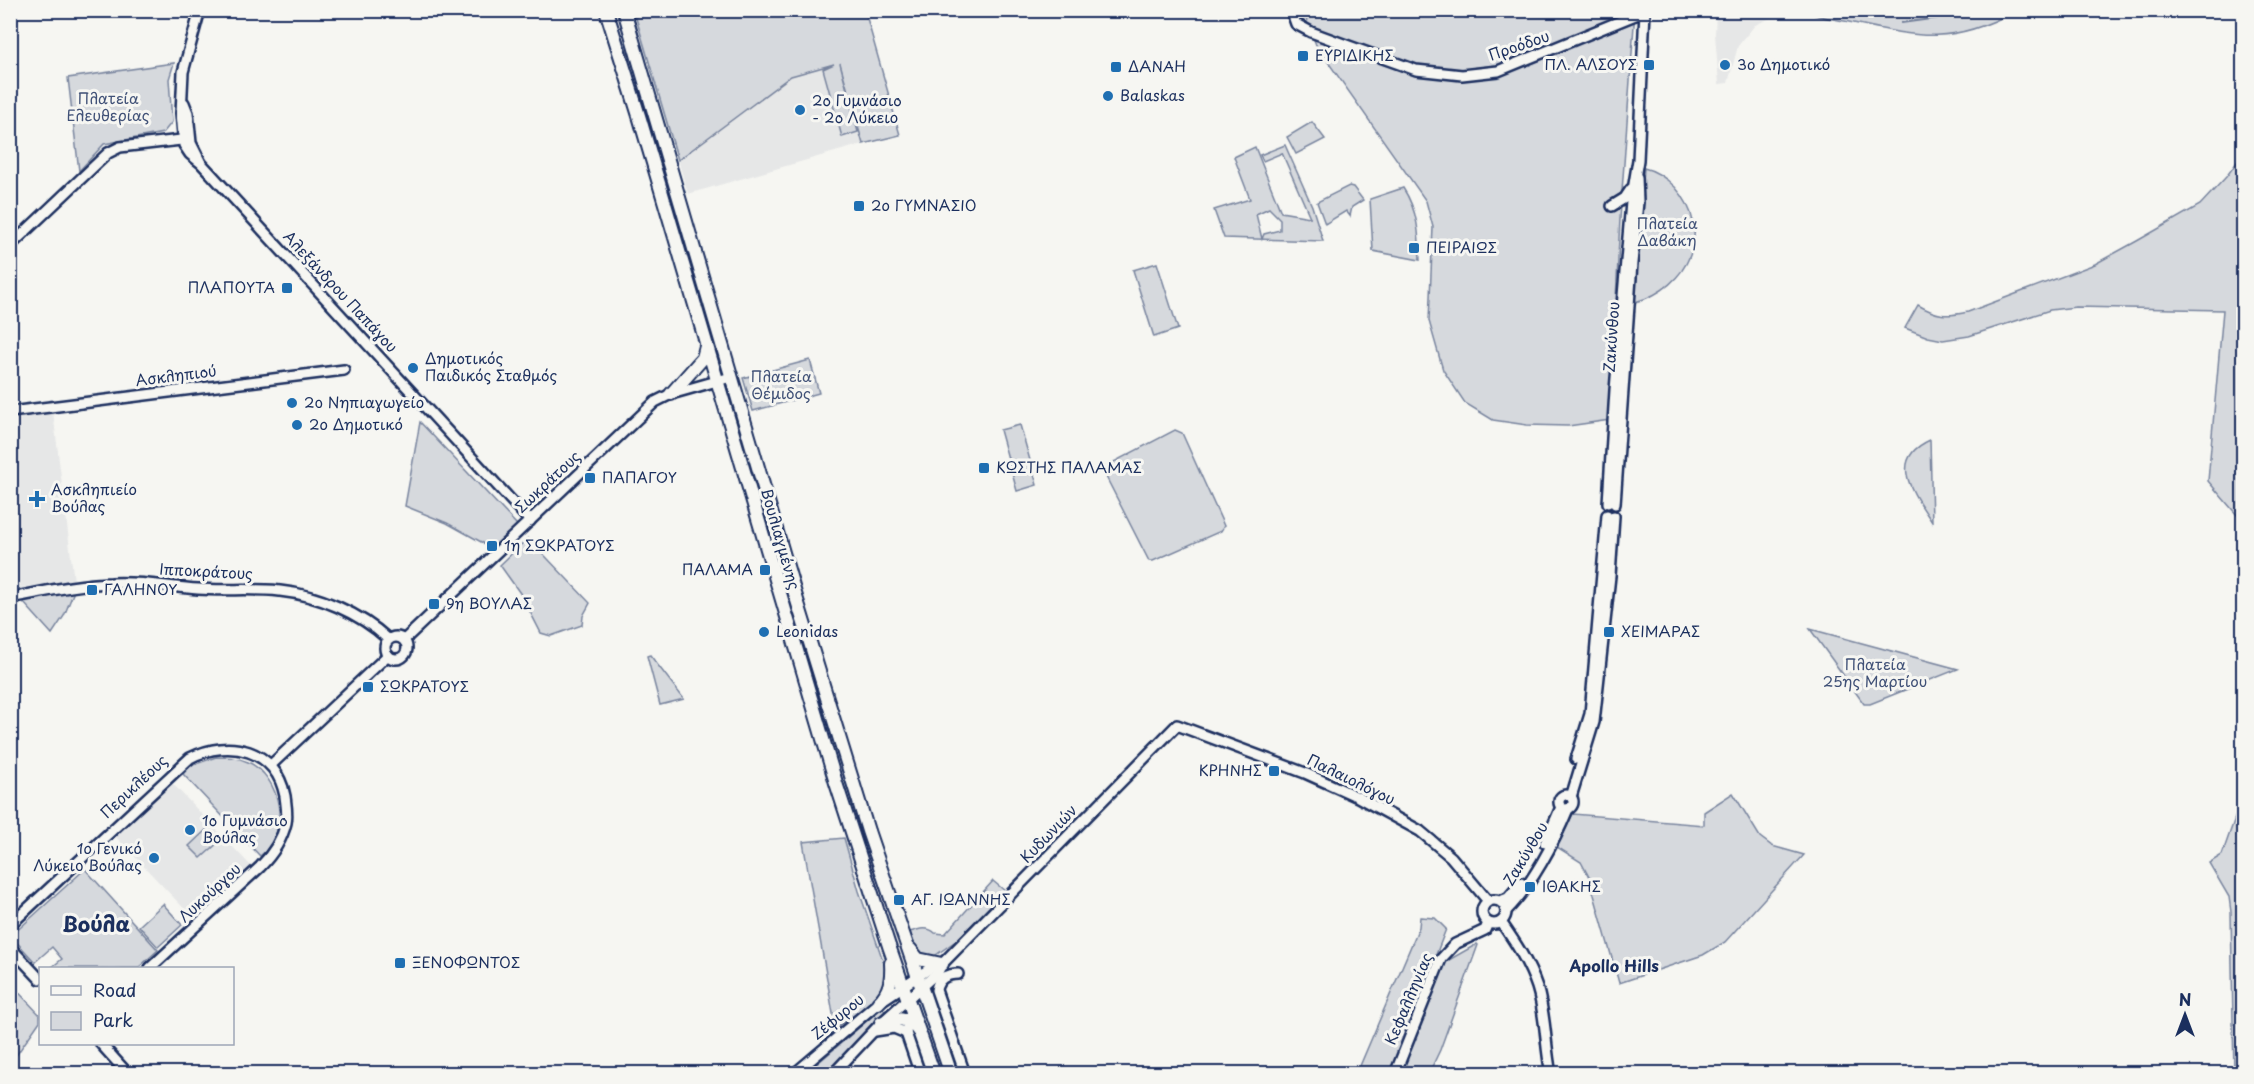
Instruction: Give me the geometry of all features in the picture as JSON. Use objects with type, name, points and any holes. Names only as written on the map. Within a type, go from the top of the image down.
[{"type":"main road","name":"Βουλιαγμένης","points":[[606,10],[836,783],[934,1074]]},
{"type":"main road","name":"Βουλιαγμένης","points":[[624,10],[819,674],[901,932],[951,1074]]},
{"type":"main road","points":[[670,394],[703,358],[706,342]]},
{"type":"main road","points":[[901,932],[918,959],[942,964]]},
{"type":"main road","points":[[878,1003],[888,990],[891,979],[889,946]]},
{"type":"main road","points":[[877,1028],[894,1019],[907,1027],[917,1028],[924,1043]]},
{"type":"street","points":[[160,142],[177,129],[181,119],[183,72],[200,10]]},
{"type":"street","name":"Προόδου","points":[[1291,10],[1296,24],[1311,32],[1416,70],[1462,75],[1498,71],[1645,11]]},
{"type":"street","name":"Ζακύνθου","points":[[1612,504],[1638,202],[1636,172],[1645,11]]},
{"type":"street","points":[[183,100],[188,113],[186,139]]},
{"type":"street","points":[[181,119],[186,139]]},
{"type":"street","points":[[10,246],[108,153],[120,147],[186,139]]},
{"type":"street","name":"Αλεξάνδρου Παπάγου","points":[[186,139],[190,154],[201,163],[530,521]]},
{"type":"street","name":"Ζακύνθου","points":[[1612,504],[1615,390],[1632,187],[1636,172]]},
{"type":"street","points":[[1630,216],[1615,206],[1625,198],[1632,187]]},
{"type":"street","name":"Ασκληπιού","points":[[10,412],[344,370]]},
{"type":"street","name":"Σωκράτους","points":[[271,765],[388,655],[396,659],[404,656],[407,648],[404,640],[655,402],[670,394],[731,377]]},
{"type":"street","points":[[1565,808],[1572,805],[1568,796],[1594,722],[1610,576],[1611,515],[1604,509],[1612,504]]},
{"type":"street","name":"Ιπποκράτους","points":[[10,598],[109,583],[197,589],[280,591],[336,606],[368,624],[388,639]]},
{"type":"street","points":[[388,655],[385,649],[388,639],[394,636],[404,640]]},
{"type":"street","name":"Παλαιολόγου","points":[[1177,725],[1305,773],[1358,796],[1420,831],[1451,857],[1488,901]]},
{"type":"street","name":"Κυδωνιών","points":[[908,997],[932,967],[942,964],[1177,725]]},
{"type":"street","name":"Περικλέους","points":[[10,925],[190,758],[208,750],[230,748],[254,754],[271,765]]},
{"type":"street","name":"Λυκούργου","points":[[152,967],[260,867],[275,849],[285,825],[286,807],[281,782],[271,765]]},
{"type":"street","name":"Ζακύνθου","points":[[1500,901],[1508,898],[1518,888],[1565,808]]},
{"type":"street","name":"Ζακύνθου","points":[[1506,911],[1515,902],[1548,851],[1565,808]]},
{"type":"street","points":[[1493,899],[1500,901],[1506,911],[1501,922],[1488,923],[1481,914],[1483,906],[1493,899]]},
{"type":"street","points":[[1501,922],[1525,958],[1536,985],[1545,1024],[1551,1074]]},
{"type":"street","name":"Κεφαλληνίας","points":[[1395,1074],[1441,959],[1455,944],[1485,930],[1488,923]]},
{"type":"street","points":[[10,947],[39,978]]},
{"type":"street","points":[[958,974],[945,976],[938,983],[936,990],[965,1074]]},
{"type":"street","points":[[908,997],[907,1027],[920,1074]]},
{"type":"street","points":[[833,1074],[908,997]]},
{"type":"street","name":"Ζέφυρου","points":[[794,1074],[878,1003],[908,997]]},
{"type":"street","points":[[102,1045],[128,1074]]},
{"type":"shaded area","name":"3ο Δημοτικό","points":[[1716,11],[1786,11],[1755,25],[1738,46],[1728,83],[1719,84],[1715,34]]},
{"type":"shaded area","name":"2ο Γυμνάσιο - 2ο Λύκειο","points":[[840,63],[863,144],[688,194],[678,160],[791,76]]},
{"type":"shaded area","name":"Ασκληπιείο Βούλας","points":[[53,412],[74,581],[11,589],[11,417]]},
{"type":"shaded area","points":[[172,783],[252,867],[195,920],[115,836]]},
{"type":"green space","points":[[634,11],[865,11],[900,135],[863,144],[840,63],[858,132],[842,137],[823,69],[834,64],[791,76],[678,160]]},
{"type":"green space","points":[[1303,11],[1635,11],[1620,219],[1610,420],[1568,426],[1527,425],[1493,420],[1465,403],[1443,370],[1429,321],[1433,227],[1426,201],[1316,45]]},
{"type":"green space","points":[[1805,11],[2015,11],[1972,30],[1933,35],[1895,32]]},
{"type":"green space","points":[[618,27],[639,81],[724,371],[722,374],[718,368]]},
{"type":"green space","name":"Πλατεία Ελευθερίας","points":[[174,63],[169,79],[172,122],[163,133],[104,144],[79,171],[68,78]]},
{"type":"green space","points":[[1312,122],[1325,139],[1296,154],[1287,137]]},
{"type":"green space","points":[[1285,145],[1312,206],[1323,241],[1224,238],[1214,210],[1250,199],[1234,157],[1255,147],[1281,212],[1310,217],[1282,153],[1263,161],[1260,155]],"holes":[[[1269,208],[1280,219],[1280,230],[1264,234],[1262,239],[1256,214]]]},
{"type":"green space","points":[[2243,154],[2243,522],[2208,481],[2223,310],[2076,307],[2050,310],[1969,336],[1943,340],[1905,328],[1918,305],[1942,314],[1954,315],[1968,312],[2095,264],[2200,205],[2226,177]]},
{"type":"green space","name":"Πλατεία Δαβάκη","points":[[1644,168],[1661,175],[1675,187],[1687,204],[1693,222],[1694,239],[1690,256],[1681,271],[1669,284],[1654,295],[1635,302]]},
{"type":"green space","points":[[1349,186],[1353,187],[1363,200],[1352,207],[1350,216],[1346,211],[1325,224],[1317,202]]},
{"type":"green space","points":[[1403,188],[1415,214],[1420,260],[1373,251],[1370,199]]},
{"type":"green space","points":[[1157,263],[1178,329],[1154,337],[1133,270]]},
{"type":"green space","name":"Πλατεία Θέμιδος","points":[[810,360],[819,393],[753,411],[743,378]]},
{"type":"green space","points":[[729,391],[864,843],[850,808],[727,392]]},
{"type":"green space","points":[[420,422],[517,525],[492,548],[447,523],[405,506]]},
{"type":"green space","points":[[1020,425],[1037,485],[1017,491],[1000,430]]},
{"type":"green space","points":[[1175,430],[1182,433],[1224,526],[1221,531],[1149,561],[1102,469]]},
{"type":"green space","points":[[1930,440],[1932,522],[1912,489],[1907,467],[1909,457],[1917,448]]},
{"type":"green space","points":[[528,538],[590,603],[583,616],[582,625],[551,636],[541,633],[522,596],[500,565]]},
{"type":"green space","points":[[74,591],[64,616],[52,634],[24,603],[24,599]]},
{"type":"green space","name":"Πλατεία 25ης Μαρτίου","points":[[1810,629],[1958,669],[1870,704],[1864,704]]},
{"type":"green space","points":[[650,655],[684,699],[660,705],[647,656]]},
{"type":"green space","points":[[216,757],[236,758],[248,762],[259,769],[275,792],[279,820],[276,833],[270,846],[260,856],[183,774],[190,766]]},
{"type":"green space","points":[[1733,793],[1760,837],[1772,846],[1804,855],[1725,942],[1703,955],[1619,983],[1589,877],[1581,862],[1557,847],[1573,814],[1704,825],[1704,812]]},
{"type":"green space","points":[[2243,795],[2244,1073],[2234,1074],[2231,912],[2229,897],[2209,863],[2222,855]]},
{"type":"green space","points":[[207,829],[219,842],[201,858],[189,846]]},
{"type":"green space","points":[[844,838],[859,891],[887,972],[882,990],[877,997],[840,1025],[835,1025],[803,842]]},
{"type":"green space","points":[[85,869],[158,950],[139,967],[52,967],[62,959],[52,947],[35,962],[11,936]]},
{"type":"green space","points":[[993,881],[1005,891],[957,940],[933,957],[918,953],[910,932],[926,929],[945,934]]},
{"type":"green space","points":[[163,904],[182,925],[158,947],[139,926]]},
{"type":"green space","points":[[1420,917],[1435,918],[1446,929],[1390,1073],[1357,1073],[1419,927]]},
{"type":"green space","points":[[1477,944],[1440,1050],[1429,1073],[1401,1074],[1442,968],[1447,961]]},
{"type":"green space","points":[[10,983],[39,1014],[39,1022],[11,1063]]},
{"type":"green space","points":[[882,1008],[886,1012],[826,1073],[805,1074]]},
{"type":"waterway","points":[[1901,23],[1961,15],[1969,10]]},
{"type":"place","name":"ΕΥΡΙΔΙΚΗΣ","points":[[1303,56]]},
{"type":"place","name":"ΠΛ. ΑΛΣΟΥΣ","points":[[1649,65]]},
{"type":"place","name":"3ο Δημοτικό","points":[[1725,65]]},
{"type":"place","name":"ΔΑΝΑΗ","points":[[1116,67]]},
{"type":"place","name":"Balaskas","points":[[1108,96]]},
{"type":"place","name":"2ο Γυμνάσιο - 2ο Λύκειο","points":[[800,110]]},
{"type":"place","name":"2ο ΓΥΜΝΑΣΙΟ","points":[[859,206]]},
{"type":"place","name":"ΠΕΙΡΑΙΩΣ","points":[[1414,248]]},
{"type":"place","name":"ΠΛΑΠΟΥΤΑ","points":[[287,288]]},
{"type":"place","name":"Δημοτικός Παιδικός Σταθμός","points":[[413,368]]},
{"type":"place","name":"2ο Νηπιαγωγείο","points":[[292,403]]},
{"type":"place","name":"2ο Δημοτικό","points":[[297,425]]},
{"type":"place","name":"ΚΩΣΤΗΣ ΠΑΛΑΜΑΣ","points":[[984,468]]},
{"type":"place","name":"ΠΑΠΑΓΟΥ","points":[[590,478]]},
{"type":"place","name":"Ασκληπιείο Βούλας","points":[[37,499]]},
{"type":"place","name":"1η ΣΩΚΡΑΤΟΥΣ","points":[[492,546]]},
{"type":"place","name":"ΠΑΛΑΜΑ","points":[[765,570]]},
{"type":"place","name":"ΓΑΛΗΝΟΥ","points":[[92,590]]},
{"type":"place","name":"9η ΒΟΥΛΑΣ","points":[[434,604]]},
{"type":"place","name":"Leonidas","points":[[764,632]]},
{"type":"place","name":"ΧΕΙΜΑΡΑΣ","points":[[1609,632]]},
{"type":"place","name":"ΣΩΚΡΑΤΟΥΣ","points":[[368,687]]},
{"type":"place","name":"ΚΡΗΝΗΣ","points":[[1274,771]]},
{"type":"place","name":"1ο Γυμνάσιο Βούλας","points":[[190,830]]},
{"type":"place","name":"1ο Γενικό Λύκειο Βούλας","points":[[154,858]]},
{"type":"place","name":"ΙΘΑΚΗΣ","points":[[1530,887]]},
{"type":"place","name":"ΑΓ. ΙΩΑΝΝΗΣ","points":[[899,900]]},
{"type":"place","name":"ΞΕΝΟΦΩΝΤΟΣ","points":[[400,963]]},
{"type":"district","name":"Βούλα","points":[[96,925]]},
{"type":"district","name":"Apollo Hills","points":[[1614,966]]}]
